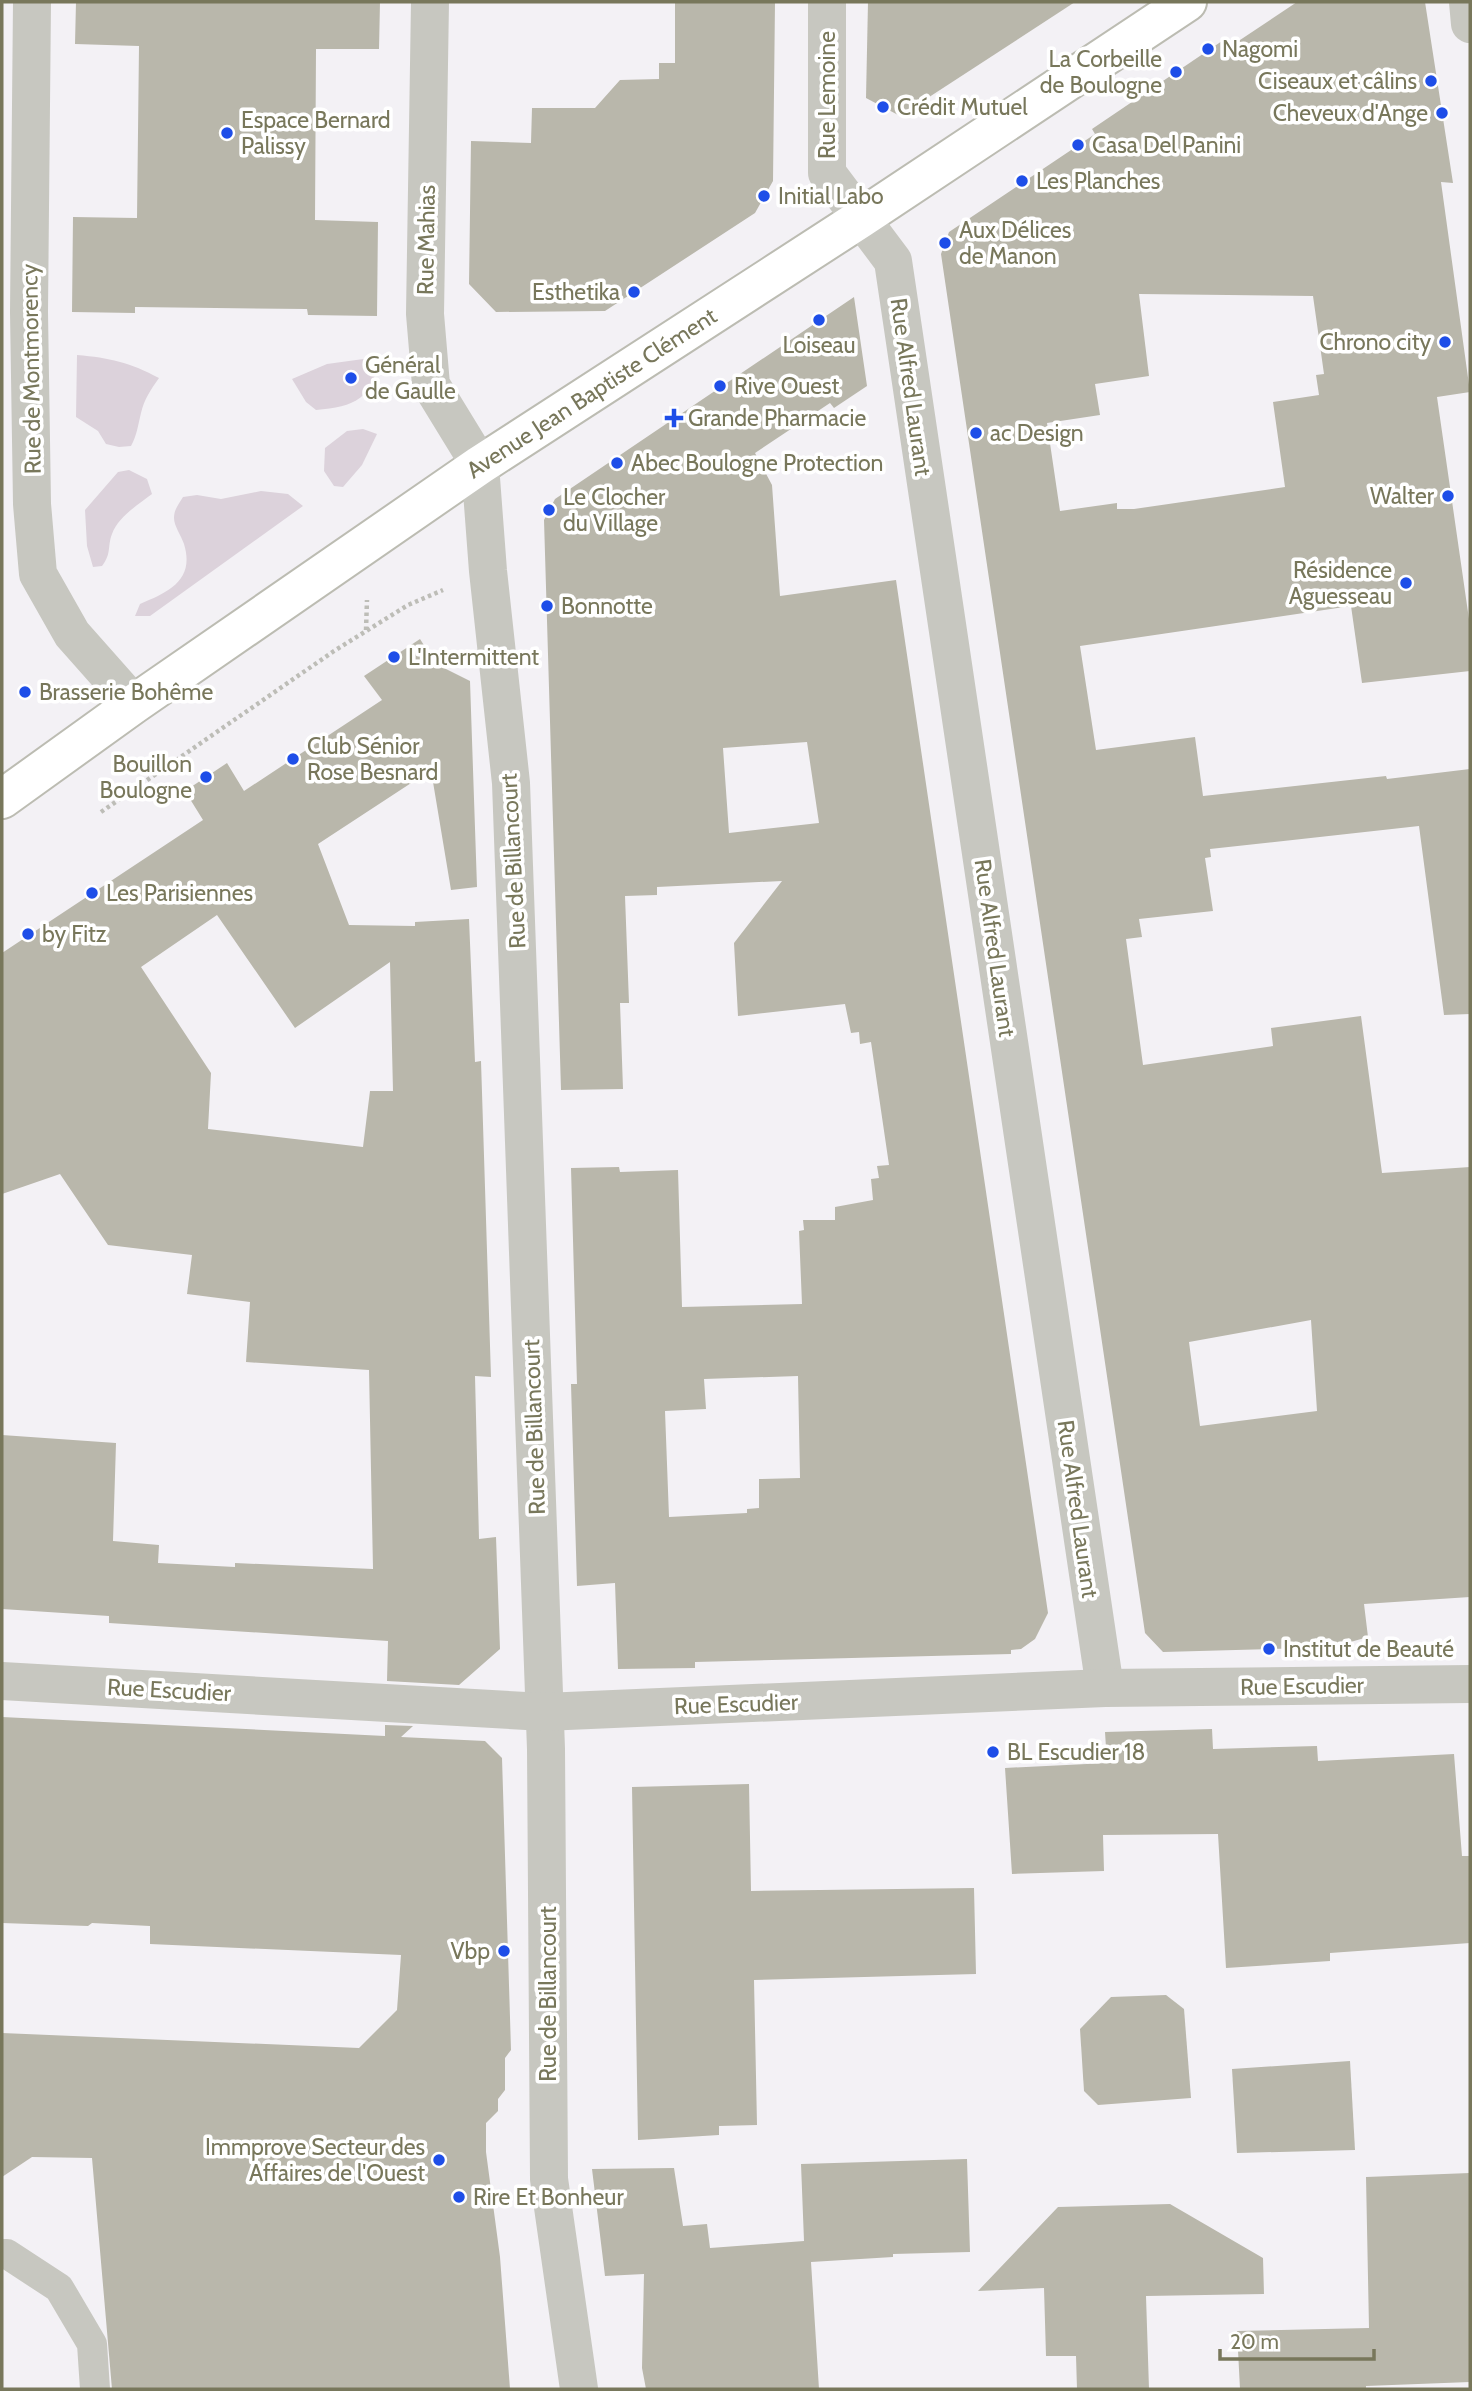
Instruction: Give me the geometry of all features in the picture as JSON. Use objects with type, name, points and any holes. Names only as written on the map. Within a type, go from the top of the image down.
[{"type":"main road","name":"Avenue Jean Baptiste Clément","points":[[2,798],[481,465],[860,219],[1187,2]]},
{"type":"street","name":"Rue de Montmorency","points":[[32,2],[29,312],[17,503],[38,574],[72,634],[134,704]]},
{"type":"street","name":"Rue Mahias","points":[[430,2],[425,314],[431,385],[481,465]]},
{"type":"street","name":"Rue Lemoine","points":[[827,2],[827,173],[860,219]]},
{"type":"street","points":[[1468,2],[1470,24]]},
{"type":"street","name":"Rue Alfred Laurant","points":[[860,219],[892,261],[1105,1688]]},
{"type":"street","name":"Rue de Billancourt","points":[[481,465],[488,571],[511,783],[544,1712],[549,2179],[579,2389]]},
{"type":"street","name":"Rue Escudier","points":[[2,1681],[544,1712],[1105,1688],[1470,1684]]},
{"type":"lane","points":[[2,2254],[7,2254],[59,2288],[92,2344],[95,2389]]},
{"type":"path","points":[[101,811],[366,631],[408,606],[488,571]]},
{"type":"shaded area","points":[[77,355],[119,362],[159,378],[144,404],[131,446],[106,444],[98,431],[76,417]]},
{"type":"shaded area","points":[[378,357],[376,371],[367,391],[352,403],[341,406],[316,410],[306,402],[292,379],[327,364]]},
{"type":"shaded area","points":[[363,429],[377,434],[362,465],[343,487],[334,486],[324,471],[325,448],[347,431]]},
{"type":"shaded area","points":[[129,470],[147,479],[152,494],[119,522],[112,534],[105,561],[102,566],[93,567],[87,546],[85,510],[118,472]]},
{"type":"shaded area","points":[[261,491],[288,494],[303,506],[150,616],[135,616],[140,604],[161,595],[183,576],[186,556],[174,518],[183,497],[197,495],[221,499]]},
{"type":"building","name":"Espace Bernard Palissy","points":[[76,2],[380,2],[379,49],[316,49],[315,220],[378,222],[377,316],[308,315],[307,309],[135,307],[135,313],[72,312],[73,217],[137,218],[139,46],[75,44]]},
{"type":"building","points":[[675,2],[775,2],[773,181],[755,213],[605,311],[496,312],[469,284],[471,141],[531,143],[532,108],[595,108],[620,80],[659,79],[659,63],[675,63]]},
{"type":"building","points":[[868,2],[1075,2],[900,116],[866,98]]},
{"type":"building","points":[[1297,2],[1425,2],[1453,183],[1441,182],[1470,392],[1437,397],[1470,626],[1470,671],[1362,683],[1351,606],[1080,646],[1096,750],[1195,737],[1203,796],[1470,769],[1470,1014],[1444,1015],[1419,826],[1210,849],[1211,857],[1205,858],[1213,911],[1139,919],[1142,937],[1126,939],[1143,1065],[1273,1046],[1271,1028],[1361,1016],[1382,1173],[1470,1167],[1470,1597],[1364,1604],[1368,1637],[1340,1645],[1330,1639],[1311,1648],[1163,1652],[1145,1633],[941,254],[949,232],[1095,134],[1092,129],[1225,39],[1231,46]],"holes":[[[1139,294],[1313,296],[1324,374],[1316,375],[1319,395],[1273,402],[1285,487],[1134,509],[1117,509],[1117,503],[1060,511],[1047,423],[1100,415],[1095,384],[1149,376]],[[1311,1320],[1317,1411],[1200,1426],[1189,1342]]]},
{"type":"building","points":[[854,297],[867,386],[834,408],[830,403],[755,453],[772,485],[780,596],[896,580],[1048,1613],[1035,1639],[1021,1649],[1011,1650],[1011,1654],[695,1662],[695,1668],[618,1669],[615,1583],[577,1586],[571,1384],[577,1384],[571,1168],[619,1167],[620,1172],[678,1170],[682,1307],[802,1304],[799,1231],[804,1230],[803,1220],[835,1220],[835,1207],[873,1200],[871,1179],[879,1178],[877,1166],[889,1165],[871,1042],[860,1044],[859,1032],[851,1033],[845,1004],[738,1016],[734,943],[782,881],[657,887],[657,895],[625,896],[629,1003],[620,1003],[623,1089],[561,1090],[544,520],[555,499]],"holes":[[[807,742],[819,823],[729,833],[723,748]],[[798,1376],[800,1478],[759,1479],[759,1508],[747,1509],[747,1513],[669,1517],[665,1411],[706,1409],[704,1379]]]},
{"type":"building","points":[[420,639],[436,664],[470,681],[477,887],[451,890],[431,770],[318,844],[349,925],[415,926],[415,922],[469,919],[475,1062],[481,1061],[491,1377],[475,1376],[479,1539],[496,1537],[500,1649],[459,1685],[387,1681],[388,1641],[109,1623],[109,1616],[2,1609],[2,1435],[116,1443],[113,1541],[159,1545],[158,1563],[235,1567],[235,1563],[373,1569],[369,1370],[246,1362],[250,1302],[187,1294],[192,1255],[108,1245],[60,1174],[2,1194],[2,953],[203,820],[185,791],[227,763],[244,791],[382,700],[364,676]],"holes":[[[217,915],[295,1028],[390,962],[393,1091],[370,1091],[363,1147],[208,1129],[211,1073],[141,967]]]},
{"type":"building","points":[[2,1717],[385,1736],[385,1725],[413,1726],[401,1737],[485,1741],[502,1758],[511,2050],[505,2058],[505,2090],[498,2099],[498,2111],[486,2123],[486,2152],[500,2257],[510,2389],[112,2389],[92,2158],[32,2157],[2,2177],[2,2033],[359,2048],[397,2010],[401,1955],[150,1944],[150,1926],[2,1923]]},
{"type":"building","points":[[1212,1729],[1213,1749],[1317,1746],[1318,1761],[1454,1754],[1462,1856],[1470,1856],[1470,1943],[1330,1953],[1330,1961],[1226,1968],[1218,1834],[1103,1835],[1104,1871],[1012,1874],[1005,1768],[1107,1763],[1105,1732]]},
{"type":"building","points":[[749,1784],[751,1891],[974,1888],[976,1974],[754,1980],[757,2125],[719,2126],[719,2135],[638,2140],[632,1787]]},
{"type":"building","points":[[1166,1995],[1184,2009],[1191,2098],[1098,2105],[1084,2091],[1080,2029],[1111,1997]]},
{"type":"building","points":[[1350,2061],[1355,2150],[1237,2153],[1232,2069]]},
{"type":"building","points":[[967,2159],[970,2252],[893,2254],[893,2257],[811,2262],[819,2389],[646,2389],[642,2368],[644,2274],[605,2276],[592,2169],[674,2168],[683,2226],[707,2224],[710,2248],[804,2241],[801,2164]]},
{"type":"building","points":[[1470,2173],[1470,2382],[1366,2386],[1366,2389],[1240,2389],[1237,2331],[1369,2328],[1366,2177]]},
{"type":"building","points":[[1170,2204],[1263,2258],[1264,2294],[1146,2296],[1149,2389],[1077,2389],[1076,2356],[1046,2356],[1044,2288],[978,2291],[1058,2207]]},
{"type":"place","name":"Nagomi","points":[[1208,49]]},
{"type":"place","name":"La Corbeille de Boulogne","points":[[1176,72]]},
{"type":"place","name":"Ciseaux et câlins","points":[[1431,81]]},
{"type":"place","name":"Crédit Mutuel","points":[[883,107]]},
{"type":"place","name":"Cheveux d'Ange","points":[[1442,113]]},
{"type":"place","name":"Espace Bernard Palissy","points":[[227,133]]},
{"type":"place","name":"Casa Del Panini","points":[[1078,145]]},
{"type":"place","name":"Les Planches","points":[[1022,181]]},
{"type":"place","name":"Initial Labo","points":[[764,196]]},
{"type":"place","name":"Aux Délices de Manon","points":[[945,243]]},
{"type":"place","name":"Esthetika","points":[[634,292]]},
{"type":"place","name":"Loiseau","points":[[819,320]]},
{"type":"place","name":"Chrono city","points":[[1445,342]]},
{"type":"place","name":"Général de Gaulle","points":[[351,378]]},
{"type":"place","name":"Rive Ouest","points":[[720,386]]},
{"type":"place","name":"Grande Pharmacie","points":[[674,418]]},
{"type":"place","name":"ac Design","points":[[976,433]]},
{"type":"place","name":"Abec Boulogne Protection","points":[[617,463]]},
{"type":"place","name":"Walter","points":[[1448,496]]},
{"type":"place","name":"Le Clocher du Village","points":[[549,510]]},
{"type":"place","name":"Résidence Aguesseau","points":[[1406,583]]},
{"type":"place","name":"Bonnotte","points":[[547,606]]},
{"type":"place","name":"L'Intermittent","points":[[394,657]]},
{"type":"place","name":"Brasserie Bohême","points":[[25,692]]},
{"type":"place","name":"Club Sénior Rose Besnard","points":[[293,759]]},
{"type":"place","name":"Bouillon Boulogne","points":[[206,777]]},
{"type":"place","name":"Les Parisiennes","points":[[92,893]]},
{"type":"place","name":"by Fitz","points":[[28,934]]},
{"type":"place","name":"Institut de Beauté","points":[[1269,1649]]},
{"type":"place","name":"BL Escudier 18","points":[[993,1752]]},
{"type":"place","name":"Vbp","points":[[504,1951]]},
{"type":"place","name":"Immprove Secteur des Affaires de l'Ouest","points":[[439,2160]]},
{"type":"place","name":"Rire Et Bonheur","points":[[459,2197]]}]
